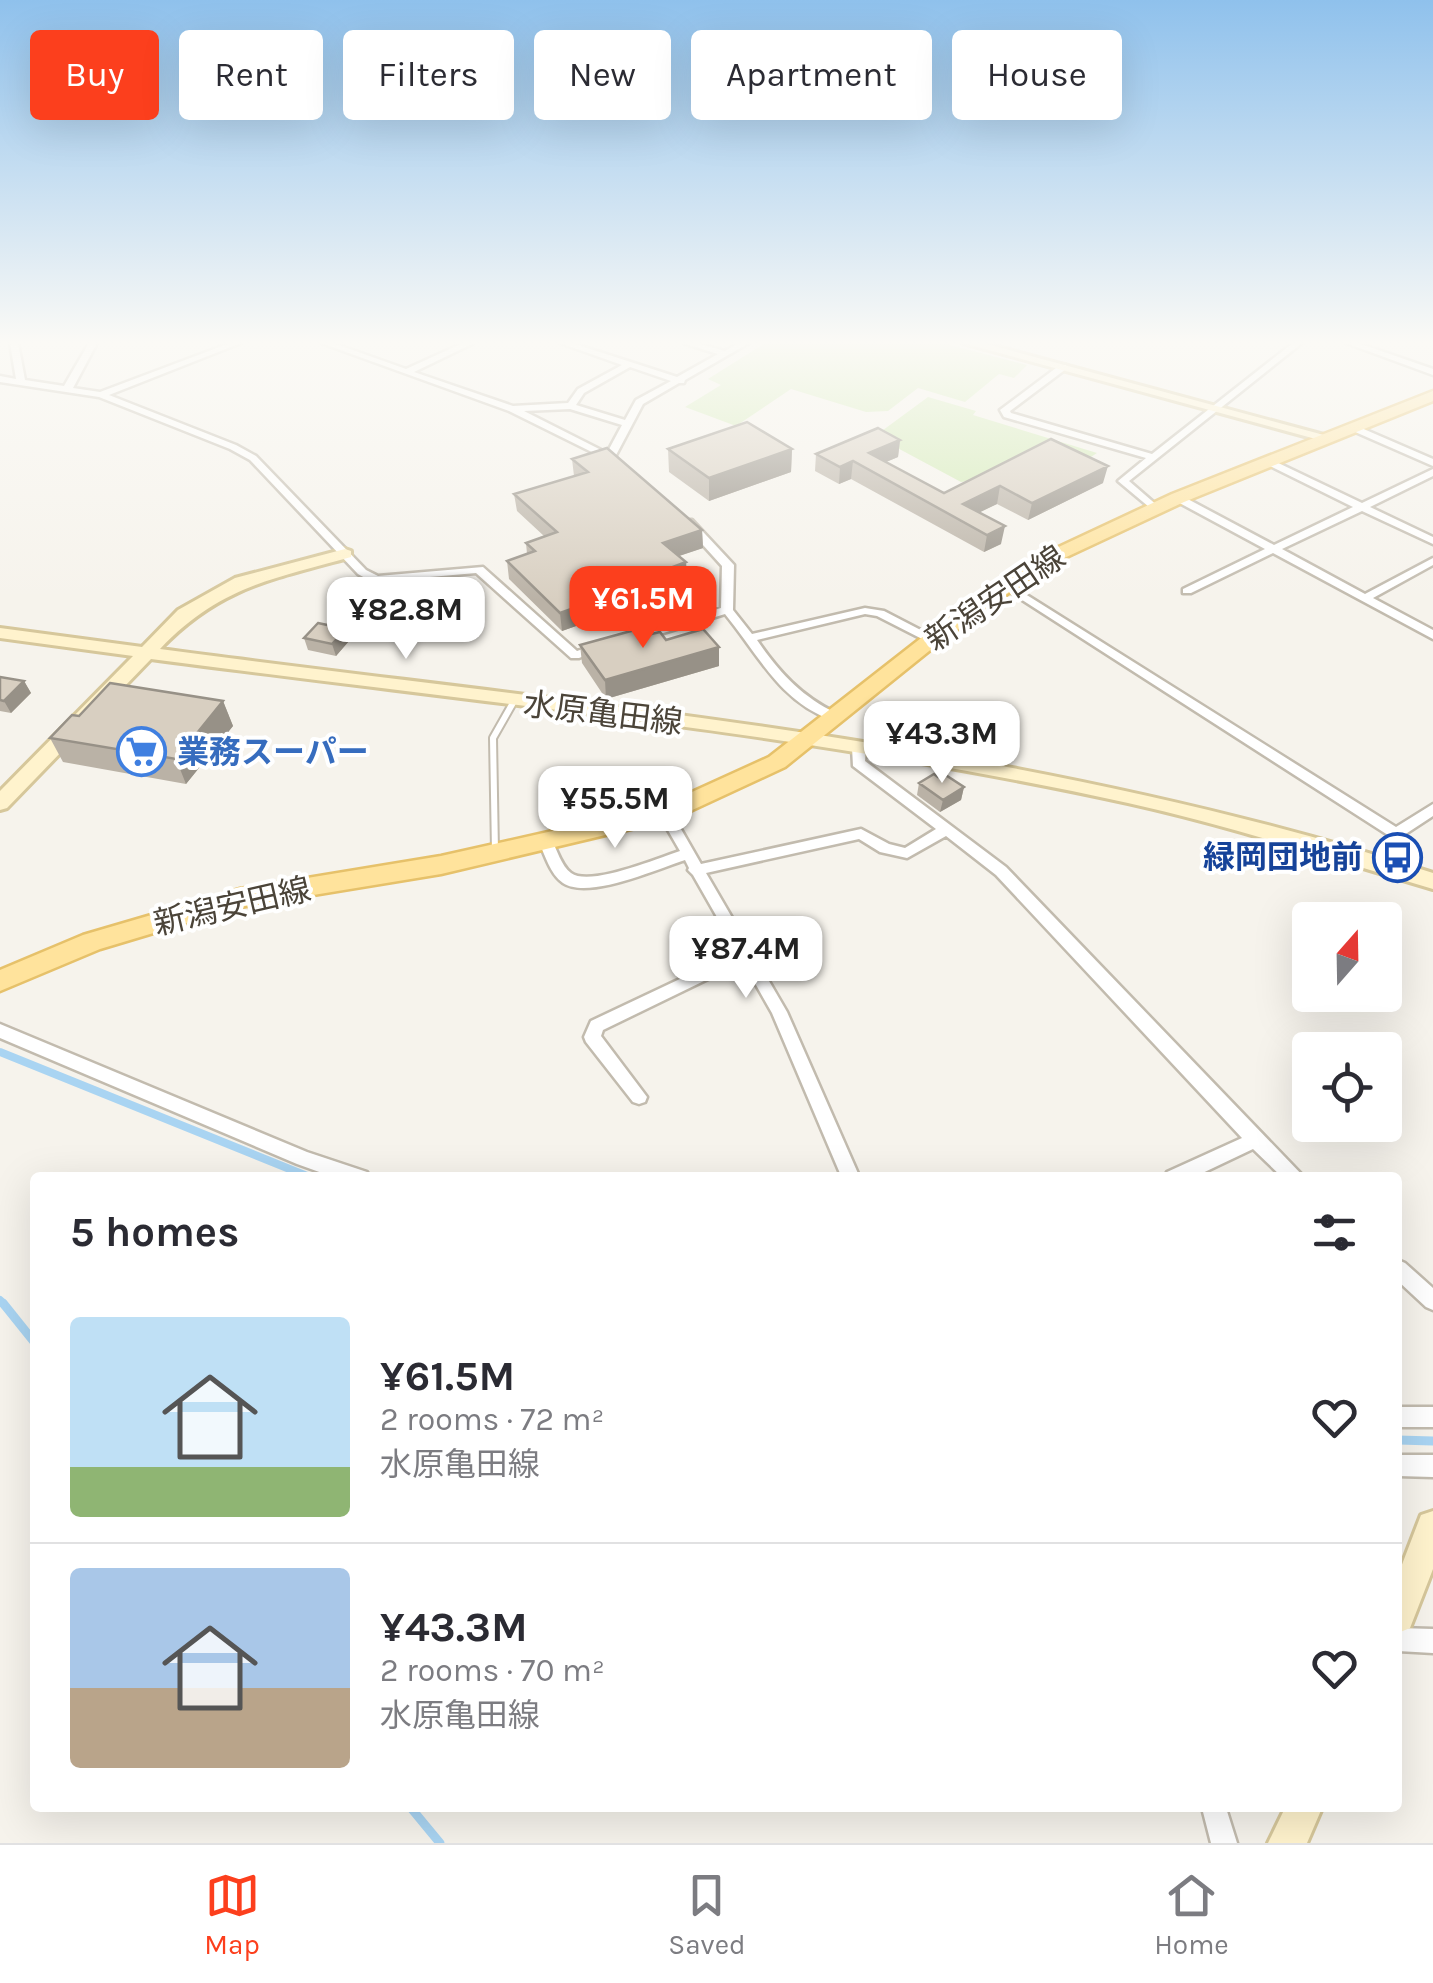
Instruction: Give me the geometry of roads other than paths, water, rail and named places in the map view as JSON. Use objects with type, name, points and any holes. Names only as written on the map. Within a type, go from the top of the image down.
[{"type":"main road","points":[[1295,429],[1328,438]]},
{"type":"main road","name":"新潟安田線","points":[[0,982],[92,942],[240,898],[495,853],[665,813],[778,762],[832,716],[1006,584],[1091,536],[1356,430]]},
{"type":"main road","points":[[0,803],[184,614],[220,591],[346,554]]},
{"type":"main road","name":"水原亀田線","points":[[0,633],[860,746],[1237,821],[1433,881]]},
{"type":"main road","points":[[1402,1606],[1433,1527]]},
{"type":"main road","points":[[1287,1843],[1302,1812]]},
{"type":"street","points":[[184,429],[253,458],[376,580],[480,569],[575,655],[727,610]]},
{"type":"street","points":[[552,429],[610,458],[625,470]]},
{"type":"street","points":[[610,458],[625,429]]},
{"type":"street","points":[[1056,429],[1149,456]]},
{"type":"street","points":[[1155,509],[1123,481],[1185,429]]},
{"type":"street","points":[[1356,430],[1433,463]]},
{"type":"street","points":[[1269,462],[1433,541]]},
{"type":"street","points":[[1187,591],[1433,472]]},
{"type":"street","points":[[1178,498],[1433,635]]},
{"type":"street","points":[[670,507],[700,532],[728,565],[727,610],[752,638],[778,682],[810,708],[832,716]]},
{"type":"street","points":[[1365,598],[1433,561]]},
{"type":"street","points":[[1006,584],[1396,834],[1433,809]]},
{"type":"street","points":[[752,638],[865,611],[880,613],[932,639]]},
{"type":"street","points":[[860,746],[858,763],[1001,871],[1290,1172]]},
{"type":"street","points":[[665,813],[779,1012],[849,1172]]},
{"type":"street","points":[[696,870],[861,834],[885,848],[907,852],[947,829]]},
{"type":"street","points":[[546,842],[563,875],[572,881],[589,882],[686,854]]},
{"type":"street","points":[[639,1097],[592,1037],[598,1026],[744,955]]},
{"type":"street","points":[[0,1031],[302,1159],[342,1172]]},
{"type":"street","points":[[1186,1172],[1255,1140]]},
{"type":"street","points":[[1402,1273],[1433,1301]]},
{"type":"street","points":[[1402,1417],[1433,1417]]},
{"type":"street","points":[[1402,1466],[1433,1466]]},
{"type":"street","points":[[1402,1640],[1433,1641]]},
{"type":"street","points":[[1215,1812],[1224,1843]]},
{"type":"lane","points":[[495,853],[493,738],[514,701]]},
{"type":"waterway","points":[[0,1052],[297,1172]]},
{"type":"waterway","points":[[0,1300],[5,1306]]},
{"type":"waterway","points":[[3,1303],[30,1337]]},
{"type":"waterway","points":[[1402,1440],[1433,1441]]},
{"type":"waterway","points":[[414,1812],[440,1843]]},
{"type":"place","name":"業務スーパー","points":[[142,752]]},
{"type":"place","name":"緑岡団地前","points":[[1398,857]]}]
